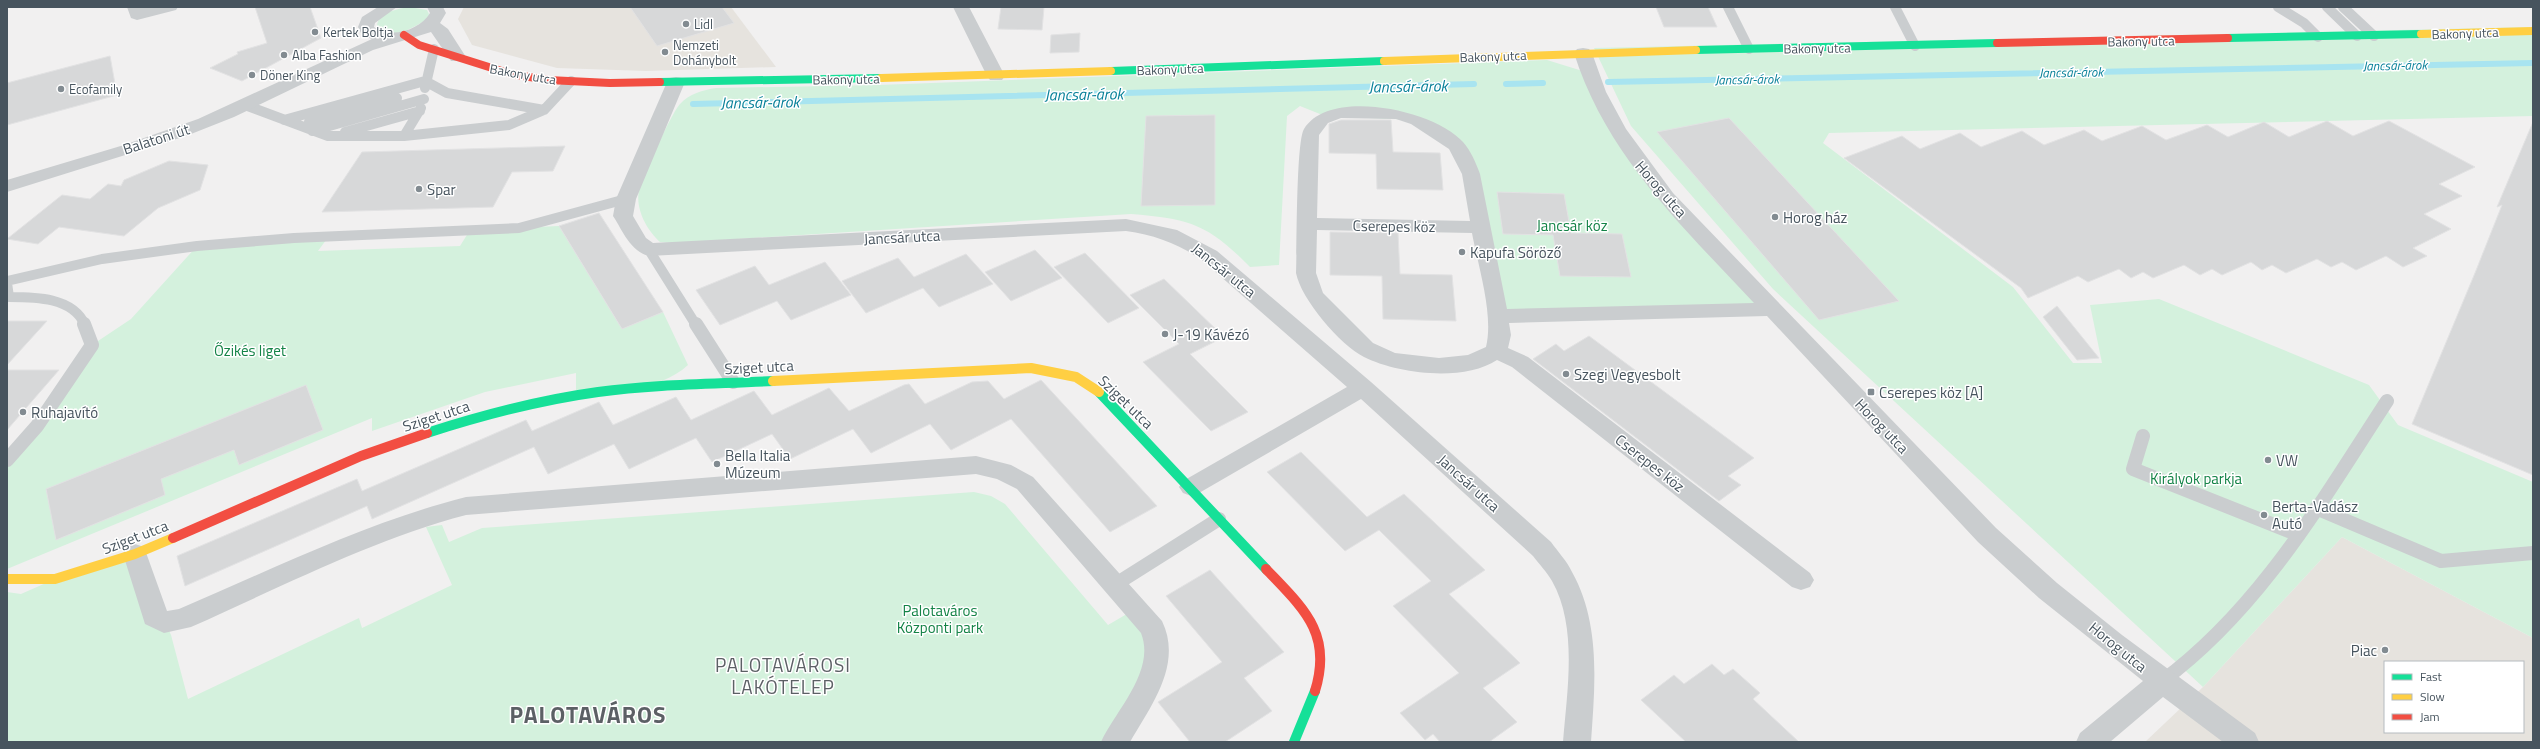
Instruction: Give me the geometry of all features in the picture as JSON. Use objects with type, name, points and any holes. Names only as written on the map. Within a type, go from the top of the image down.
[{"type":"street","points":[[135,7],[137,15],[170,7]]},
{"type":"street","name":"Balatoni út","points":[[298,77],[350,42],[365,18],[389,7]]},
{"type":"street","points":[[436,7],[438,12],[436,18],[431,24],[442,34],[457,57]]},
{"type":"street","points":[[961,7],[996,76]]},
{"type":"street","points":[[365,18],[373,35],[398,36]]},
{"type":"street","name":"Balatoni út","points":[[7,186],[178,132],[245,105],[298,77],[431,24]]},
{"type":"street","name":"Bakony utca","points":[[398,36],[419,45],[511,74],[571,81],[673,89],[1583,53],[2374,36],[2533,31]]},
{"type":"street","name":"Horog utca","points":[[1583,53],[1589,73],[1604,107],[1635,160],[1770,309],[1987,535],[2035,580],[2161,682],[2245,742]]},
{"type":"street","points":[[649,250],[639,242],[623,216],[626,199],[673,89]]},
{"type":"street","points":[[1341,113],[1397,114],[1417,120],[1456,145],[1465,158],[1471,174],[1481,227],[1498,316],[1500,335],[1496,351],[1480,360],[1456,364],[1412,364],[1387,359],[1368,350],[1319,303],[1308,287],[1306,273],[1308,151],[1310,135],[1314,124],[1325,116],[1341,113]]},
{"type":"street","name":"Jancsár utca","points":[[649,250],[1126,224],[1171,233],[1190,242],[1210,256],[1363,388],[1542,549],[1565,580],[1580,629],[1583,662],[1577,742]]},
{"type":"street","name":"Cserepes köz","points":[[1307,224],[1481,227]]},
{"type":"street","points":[[1498,316],[1681,314],[1770,309]]},
{"type":"street","name":"Cserepes köz","points":[[1496,351],[1520,362],[1801,580]]},
{"type":"street","name":"Sziget utca","points":[[7,579],[55,579],[135,554],[361,456],[475,418],[527,404],[597,392],[733,382],[1031,368],[1054,370],[1074,376],[1093,386],[1191,487],[1302,608],[1317,632],[1323,656],[1319,683],[1294,742]]},
{"type":"street","points":[[1191,487],[1363,388]]},
{"type":"street","points":[[135,554],[154,616],[164,622],[182,619],[389,531],[431,515],[466,506],[976,465],[1003,471],[1025,483],[1148,621],[1156,638],[1157,659],[1152,677],[1115,742]]},
{"type":"street","points":[[2090,742],[2161,682]]},
{"type":"lane","points":[[1728,7],[1749,49]]},
{"type":"lane","points":[[1895,7],[1915,46]]},
{"type":"lane","points":[[2278,7],[2304,23],[2318,37]]},
{"type":"lane","points":[[2327,7],[2357,36]]},
{"type":"lane","points":[[2343,7],[2374,36]]},
{"type":"lane","points":[[404,136],[420,111],[434,58],[434,49]]},
{"type":"lane","points":[[245,105],[311,131],[328,136],[404,136],[509,125],[544,110],[571,81]]},
{"type":"lane","points":[[296,125],[425,90]]},
{"type":"lane","points":[[311,131],[425,90]]},
{"type":"lane","points":[[284,120],[425,90],[544,110]]},
{"type":"lane","points":[[328,136],[420,111]]},
{"type":"lane","points":[[7,460],[37,426],[92,345],[80,314],[69,307],[34,297],[8,297],[7,282],[72,265],[196,246],[294,238],[519,228],[626,199]]},
{"type":"lane","points":[[649,250],[733,382]]},
{"type":"lane","points":[[2161,682],[2195,656],[2266,580],[2299,535],[2387,401]]},
{"type":"lane","points":[[2143,436],[2133,469],[2299,535]]},
{"type":"lane","points":[[2316,508],[2441,561],[2533,553]]},
{"type":"lane","points":[[1111,579],[1219,519]]},
{"type":"shaded area","points":[[464,7],[731,7],[776,67],[646,71],[557,68],[472,45],[458,19]]},
{"type":"shaded area","name":"Piac","points":[[2342,537],[2533,638],[2533,742],[2145,742],[2203,687]]},
{"type":"green space","points":[[409,7],[427,10],[429,14],[428,18],[410,29],[396,33],[382,31],[377,26],[378,21],[385,14],[394,10]]},
{"type":"green space","name":"Királyok parkja","points":[[2533,27],[2533,116],[1829,133],[1823,143],[2013,287],[2073,363],[2102,363],[2090,305],[2159,299],[2369,385],[2398,425],[2533,482],[2533,638],[2342,537],[2203,687],[1773,289],[1631,126],[1594,48]]},
{"type":"green space","name":"Jancsár köz","points":[[1547,60],[1589,73],[1635,160],[1770,309],[1498,316],[1465,159],[1417,120],[1325,116],[1300,106],[1287,116],[1279,265],[1250,267],[1222,241],[1197,226],[1169,218],[1131,214],[674,243],[660,242],[643,219],[640,212],[638,197],[641,183],[676,110],[680,104],[692,95],[701,91],[716,88],[878,85]]},
{"type":"green space","name":"Őzikés liget","points":[[559,226],[622,329],[663,312],[688,365],[663,381],[635,388],[576,390],[576,373],[485,392],[372,431],[372,418],[7,569],[7,460],[92,345],[131,319],[197,246],[329,236],[318,251],[460,246],[470,230]]},
{"type":"green space","name":"Palotaváros Központi park","points":[[974,492],[991,496],[1005,504],[1108,625],[1137,608],[1156,638],[1115,742],[7,742],[7,592],[21,594],[55,579],[135,554],[171,635],[188,699],[359,618],[362,628],[452,585],[426,527],[442,525],[449,542],[482,528]]},
{"type":"building","points":[[255,7],[310,7],[321,38],[242,81],[210,68],[238,54],[237,52],[267,43]]},
{"type":"building","name":"Lidl","points":[[630,7],[722,7],[734,23],[657,46]]},
{"type":"building","points":[[1001,7],[1044,7],[1042,30],[998,29]]},
{"type":"building","points":[[1656,7],[1708,7],[1717,27],[1664,27]]},
{"type":"building","points":[[1080,33],[1079,52],[1050,53],[1051,35]]},
{"type":"building","name":"Ecofamily","points":[[110,56],[117,95],[7,125],[7,83]]},
{"type":"building","points":[[1215,115],[1215,205],[1141,206],[1146,116]]},
{"type":"building","name":"Horog ház","points":[[1729,118],[1899,301],[1819,320],[1657,132]]},
{"type":"building","points":[[1341,120],[1391,120],[1393,152],[1440,153],[1443,190],[1377,189],[1376,154],[1329,153],[1329,124]]},
{"type":"building","points":[[2327,121],[2353,136],[2389,121],[2475,167],[2439,184],[2462,196],[2424,214],[2451,229],[2413,248],[2427,256],[2403,267],[2386,256],[2356,270],[2342,262],[2331,267],[2317,259],[2286,273],[2272,265],[2262,270],[2251,262],[2222,275],[2212,269],[2200,275],[2184,265],[2153,278],[2143,272],[2131,278],[2119,269],[2088,282],[2078,276],[2028,298],[2021,288],[1844,158],[1902,136],[1920,149],[1960,133],[1981,147],[2022,131],[2044,145],[2084,130],[2102,141],[2142,126],[2166,140],[2207,125],[2228,137],[2264,122],[2289,137]]},
{"type":"building","points":[[2533,122],[2533,475],[2412,424],[2475,273],[2502,205],[2497,207]]},
{"type":"building","name":"Spar","points":[[565,146],[553,171],[512,172],[493,207],[322,212],[362,152]]},
{"type":"building","points":[[169,161],[208,165],[200,190],[158,208],[124,236],[59,227],[38,244],[7,239],[62,195],[90,199],[108,184],[121,186],[124,180]]},
{"type":"building","points":[[1497,192],[1564,194],[1571,233],[1622,234],[1631,277],[1560,276],[1553,235],[1503,234]]},
{"type":"building","points":[[599,213],[663,312],[622,329],[559,226]]},
{"type":"building","points":[[1330,232],[1398,233],[1400,274],[1452,275],[1456,321],[1383,319],[1382,276],[1330,275]]},
{"type":"building","points":[[1035,250],[1062,278],[1011,301],[985,272]]},
{"type":"building","points":[[1085,253],[1139,308],[1108,323],[1054,267]]},
{"type":"building","points":[[966,254],[993,284],[939,307],[923,288],[866,313],[842,281],[898,258],[914,277]]},
{"type":"building","points":[[825,262],[851,295],[791,320],[777,301],[720,325],[696,290],[755,266],[769,285]]},
{"type":"building","points":[[1164,279],[1224,337],[1190,354],[1248,412],[1211,431],[1143,362],[1179,344],[1130,295]]},
{"type":"building","points":[[2057,306],[2099,358],[2077,360],[2043,317]]},
{"type":"building","points":[[7,321],[47,321],[7,365]]},
{"type":"building","points":[[1589,336],[1754,458],[1728,476],[1741,485],[1719,501],[1533,359],[1556,344],[1564,351]]},
{"type":"building","points":[[7,370],[59,370],[7,430]]},
{"type":"building","points":[[1041,380],[1157,506],[1110,532],[1011,419],[951,450],[930,424],[871,453],[853,429],[790,459],[772,434],[712,462],[696,438],[629,469],[614,444],[548,474],[534,447],[372,519],[367,506],[185,586],[177,556],[357,479],[362,491],[526,420],[532,431],[599,402],[613,425],[676,397],[691,420],[754,391],[772,415],[829,388],[849,411],[909,384],[925,404],[972,382],[988,381],[1004,399]]},
{"type":"building","points":[[306,385],[323,430],[239,465],[234,450],[161,479],[165,495],[56,540],[46,489]]},
{"type":"building","points":[[1301,452],[1367,517],[1404,494],[1485,570],[1449,594],[1520,663],[1483,688],[1517,722],[1489,742],[1440,742],[1433,734],[1425,740],[1400,713],[1459,673],[1393,606],[1431,581],[1379,530],[1345,551],[1267,472]]},
{"type":"building","points":[[1210,570],[1284,652],[1244,678],[1272,711],[1225,742],[1190,742],[1158,702],[1222,662],[1166,596]]},
{"type":"building","points":[[1712,664],[1724,675],[1733,669],[1760,693],[1753,699],[1799,742],[1686,742],[1641,700],[1674,675],[1684,684]]},
{"type":"waterway","name":"Jancsár-árok","points":[[1608,82],[2533,63]]},
{"type":"waterway","name":"Jancsár-árok","points":[[1506,84],[1543,83]]},
{"type":"waterway","name":"Jancsár-árok","points":[[693,104],[1474,84]]},
{"type":"traffic: fast","points":[[2228,38],[2421,34]]},
{"type":"traffic: fast","points":[[1696,50],[1997,43]]},
{"type":"traffic: fast","points":[[1111,71],[1384,61]]},
{"type":"traffic: fast","points":[[660,82],[881,78]]},
{"type":"traffic: fast","points":[[427,433],[511,408],[597,392],[663,386],[773,381]]},
{"type":"traffic: fast","points":[[1099,392],[1266,569]]},
{"type":"traffic: fast","points":[[1294,742],[1315,691]]},
{"type":"traffic: slow","points":[[2421,34],[2533,31]]},
{"type":"traffic: slow","points":[[1384,61],[1696,50]]},
{"type":"traffic: slow","points":[[881,78],[1111,71]]},
{"type":"traffic: slow","points":[[773,381],[1031,368],[1049,370],[1076,377],[1085,381],[1099,392]]},
{"type":"traffic: slow","points":[[7,579],[55,579],[135,554],[173,538]]},
{"type":"traffic: jam","points":[[404,35],[419,45],[511,74],[548,80],[610,83],[660,82]]},
{"type":"traffic: jam","points":[[1997,43],[2228,38]]},
{"type":"traffic: jam","points":[[173,538],[361,456],[427,433]]},
{"type":"traffic: jam","points":[[1266,569],[1302,609],[1312,624],[1322,655],[1321,672],[1315,691]]},
{"type":"place","name":"Lidl","points":[[686,24]]},
{"type":"place","name":"Kertek Boltja","points":[[315,32]]},
{"type":"place","name":"Nemzeti Dohánybolt","points":[[665,52]]},
{"type":"place","name":"Alba Fashion","points":[[284,55]]},
{"type":"place","name":"Döner King","points":[[252,75]]},
{"type":"place","name":"Ecofamily","points":[[61,89]]},
{"type":"place","name":"Spar","points":[[419,189]]},
{"type":"place","name":"Horog ház","points":[[1775,217]]},
{"type":"place","name":"Kapufa Söröző","points":[[1462,252]]},
{"type":"place","name":"J-19 Kávézó","points":[[1165,334]]},
{"type":"place","name":"Szegi Vegyesbolt","points":[[1566,374]]},
{"type":"place","name":"Cserepes köz [A]","points":[[1871,392]]},
{"type":"place","name":"Ruhajavító","points":[[23,412]]},
{"type":"place","name":"VW","points":[[2268,460]]},
{"type":"place","name":"Bella Italia Múzeum","points":[[717,464]]},
{"type":"place","name":"Berta-Vadász Autó","points":[[2264,515]]},
{"type":"place","name":"Piac","points":[[2385,650]]},
{"type":"district","name":"PALOTAVÁROSI LAKÓTELEP","points":[[783,675]]},
{"type":"district","name":"PALOTAVÁROS","points":[[588,714]]}]
